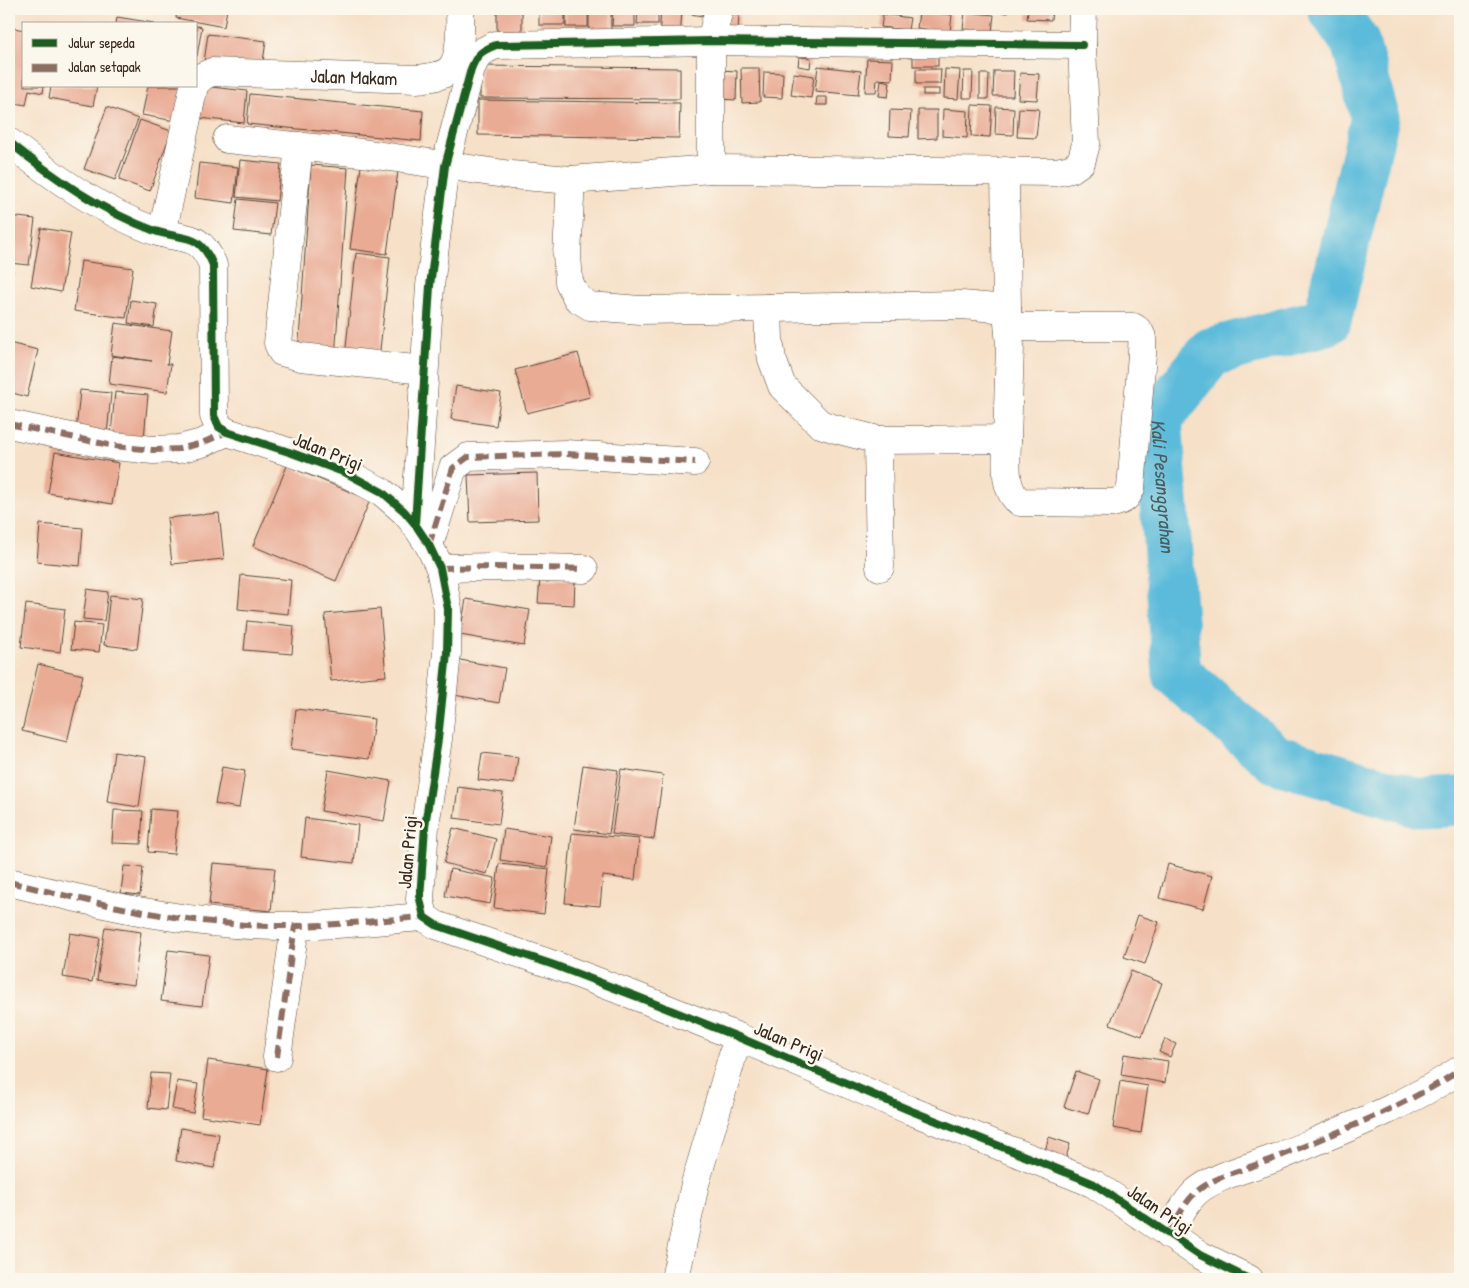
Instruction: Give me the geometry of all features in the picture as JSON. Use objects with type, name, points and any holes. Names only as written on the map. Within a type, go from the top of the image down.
[{"type":"street","name":"Jalan Makam","points":[[198,80],[212,72],[417,80],[433,77],[448,71],[458,56],[460,9]]},
{"type":"street","points":[[711,169],[711,41],[719,9]]},
{"type":"street","points":[[227,139],[362,153],[510,175],[571,180],[711,169],[1056,172],[1071,169],[1081,162],[1086,144],[1082,9]]},
{"type":"street","points":[[428,546],[424,370],[430,286],[444,166],[471,69],[476,56],[484,49],[496,45],[711,41],[1082,45]]},
{"type":"street","points":[[162,233],[194,88]]},
{"type":"street","points":[[9,142],[40,167],[116,214],[162,233],[186,237],[200,243],[208,252],[213,265],[214,416],[219,427],[227,432]]},
{"type":"street","points":[[299,146],[278,343],[282,352],[301,357],[424,370]]},
{"type":"street","points":[[571,180],[567,255],[569,282],[577,298],[590,306],[640,310],[962,305],[1008,318],[1133,327],[1140,330],[1142,334],[1142,354],[1131,488],[1128,496],[1122,502],[1020,502],[1011,493],[1007,475],[1008,318],[1005,172]]},
{"type":"street","points":[[768,308],[769,341],[772,359],[782,386],[820,424],[878,440],[1007,439]]},
{"type":"street","points":[[9,424],[114,446],[153,450],[179,449],[202,443],[227,432]]},
{"type":"street","name":"Jalan Prigi","points":[[227,432],[346,473],[382,492],[404,510],[428,546],[448,609],[447,653],[438,739],[425,826],[420,899],[424,917],[436,926],[554,965],[738,1037],[909,1110],[1094,1184],[1200,1255],[1249,1279]]},
{"type":"street","points":[[878,440],[880,567]]},
{"type":"street","points":[[428,546],[453,468],[468,457],[565,454],[695,462]]},
{"type":"street","points":[[428,546],[495,567],[584,568]]},
{"type":"street","points":[[9,882],[136,911],[231,923],[296,926],[424,917]]},
{"type":"street","points":[[277,1057],[296,926]]},
{"type":"street","points":[[674,1279],[695,1184],[738,1037]]},
{"type":"street","points":[[1168,1235],[1184,1207],[1195,1193],[1204,1186],[1238,1170],[1273,1159],[1349,1128],[1425,1092],[1460,1070]]},
{"type":"building","points":[[177,9],[227,9],[224,27],[176,18]]},
{"type":"building","points":[[497,9],[522,9],[522,38],[497,39]]},
{"type":"building","points":[[539,9],[565,9],[565,25],[539,25]]},
{"type":"building","points":[[566,9],[588,9],[588,27],[566,27]]},
{"type":"building","points":[[589,9],[611,9],[611,30],[589,30]]},
{"type":"building","points":[[613,9],[635,9],[635,26],[612,26]]},
{"type":"building","points":[[638,9],[658,9],[658,24],[637,24]]},
{"type":"building","points":[[661,9],[682,9],[680,40],[659,39]]},
{"type":"building","points":[[686,9],[703,9],[702,16],[685,13]]},
{"type":"building","points":[[871,9],[871,11],[852,10]]},
{"type":"building","points":[[991,9],[991,11],[979,10]]},
{"type":"building","points":[[994,9],[1008,9],[1008,13],[993,11]]},
{"type":"building","points":[[1028,9],[1052,9],[1051,20],[1027,19]]},
{"type":"building","points":[[919,11],[952,15],[950,32],[917,28]]},
{"type":"building","points":[[726,12],[739,13],[738,33],[724,32]]},
{"type":"building","points":[[965,12],[994,15],[992,32],[963,29]]},
{"type":"building","points":[[883,14],[910,18],[908,30],[881,27]]},
{"type":"building","points":[[117,17],[148,22],[116,22]]},
{"type":"building","points":[[198,26],[202,27],[198,50]]},
{"type":"building","points":[[9,27],[22,30],[22,88],[44,88],[43,93],[29,90],[26,105],[9,102]]},
{"type":"building","points":[[208,34],[266,41],[262,69],[204,62]]},
{"type":"building","points":[[913,47],[938,47],[938,66],[913,66]]},
{"type":"building","points":[[799,57],[811,58],[810,68],[798,66]]},
{"type":"building","points":[[867,59],[893,60],[892,80],[877,79],[876,92],[865,92]]},
{"type":"building","points":[[480,66],[680,68],[680,99],[480,98]]},
{"type":"building","points":[[818,66],[861,71],[858,95],[815,91]]},
{"type":"building","points":[[741,68],[759,68],[760,102],[742,103]]},
{"type":"building","points":[[916,69],[941,69],[940,84],[916,84]]},
{"type":"building","points":[[945,69],[960,70],[958,99],[944,98]]},
{"type":"building","points":[[720,70],[737,71],[736,100],[719,99]]},
{"type":"building","points":[[964,71],[973,71],[972,98],[963,98]]},
{"type":"building","points":[[994,71],[1014,71],[1013,96],[993,96]]},
{"type":"building","points":[[764,72],[783,73],[782,98],[763,97]]},
{"type":"building","points":[[794,73],[814,76],[811,98],[791,95]]},
{"type":"building","points":[[1020,73],[1039,74],[1037,100],[1018,99]]},
{"type":"building","points":[[980,74],[989,74],[988,99],[980,99]]},
{"type":"building","points":[[881,80],[890,82],[888,97],[879,96]]},
{"type":"building","points":[[202,86],[247,91],[244,123],[199,118]]},
{"type":"building","points":[[51,88],[97,88],[93,106],[49,98]]},
{"type":"building","points":[[148,88],[182,88],[175,121],[142,115]]},
{"type":"building","points":[[923,89],[939,89],[939,95],[923,95]]},
{"type":"building","points":[[250,94],[423,111],[421,141],[247,124]]},
{"type":"building","points":[[817,97],[827,97],[827,105],[816,105]]},
{"type":"building","points":[[478,100],[680,103],[679,138],[478,135]]},
{"type":"building","points":[[972,105],[992,106],[990,137],[971,136]]},
{"type":"building","points":[[107,107],[138,119],[115,180],[84,169]]},
{"type":"building","points":[[996,107],[1014,108],[1013,135],[995,134]]},
{"type":"building","points":[[1019,108],[1039,109],[1036,138],[1017,137]]},
{"type":"building","points":[[943,109],[968,111],[967,138],[942,136]]},
{"type":"building","points":[[890,110],[911,111],[909,137],[889,136]]},
{"type":"building","points":[[918,110],[937,110],[937,138],[918,139]]},
{"type":"building","points":[[140,120],[171,131],[150,191],[119,180]]},
{"type":"building","points":[[240,160],[281,164],[277,201],[236,197]]},
{"type":"building","points":[[199,163],[238,167],[234,203],[195,198]]},
{"type":"building","points":[[311,165],[348,168],[335,358],[298,355]]},
{"type":"building","points":[[361,166],[398,171],[387,254],[350,249]]},
{"type":"building","points":[[238,199],[275,203],[271,235],[234,231]]},
{"type":"building","points":[[9,216],[35,219],[29,265],[9,263]]},
{"type":"building","points":[[41,228],[71,233],[61,292],[31,286]]},
{"type":"building","points":[[356,253],[390,257],[379,359],[345,356]]},
{"type":"building","points":[[81,261],[133,268],[126,318],[74,311]]},
{"type":"building","points":[[9,270],[13,271],[10,289],[9,289]]},
{"type":"building","points":[[131,300],[157,304],[154,327],[128,323]]},
{"type":"building","points":[[115,323],[172,331],[167,364],[171,364],[167,392],[109,384],[112,356],[152,361],[111,355]]},
{"type":"building","points":[[9,343],[38,350],[27,397],[9,392]]},
{"type":"building","points":[[578,353],[590,397],[527,413],[515,370]]},
{"type":"building","points":[[456,386],[501,393],[496,426],[451,419]]},
{"type":"building","points":[[80,390],[111,393],[107,435],[76,432]]},
{"type":"building","points":[[115,392],[148,395],[144,438],[111,434]]},
{"type":"building","points":[[55,452],[119,463],[112,504],[48,493]]},
{"type":"building","points":[[287,466],[370,500],[336,581],[253,546]]},
{"type":"building","points":[[537,473],[538,520],[470,522],[468,475]]},
{"type":"building","points":[[219,513],[224,559],[172,564],[167,518]]},
{"type":"building","points":[[40,524],[83,528],[80,566],[37,562]]},
{"type":"building","points":[[241,575],[291,580],[288,614],[238,609]]},
{"type":"building","points":[[540,578],[575,579],[574,605],[538,603]]},
{"type":"building","points":[[87,589],[108,592],[104,621],[83,619]]},
{"type":"building","points":[[110,595],[143,599],[137,649],[104,645]]},
{"type":"building","points":[[466,599],[530,610],[524,646],[460,635]]},
{"type":"building","points":[[26,604],[65,609],[60,652],[21,647]]},
{"type":"building","points":[[380,609],[386,676],[331,681],[325,614]]},
{"type":"building","points":[[247,621],[294,626],[292,654],[244,650]]},
{"type":"building","points":[[74,622],[102,625],[99,652],[71,649]]},
{"type":"building","points":[[460,660],[505,668],[499,703],[454,695]]},
{"type":"building","points":[[38,664],[83,675],[67,742],[22,731]]},
{"type":"building","points":[[296,709],[374,719],[369,759],[291,749]]},
{"type":"building","points":[[114,752],[146,757],[139,807],[107,802]]},
{"type":"building","points":[[482,753],[518,757],[514,784],[478,780]]},
{"type":"building","points":[[583,765],[618,770],[609,834],[574,829]]},
{"type":"building","points":[[222,767],[245,771],[239,808],[215,804]]},
{"type":"building","points":[[621,769],[663,775],[654,839],[612,834]]},
{"type":"building","points":[[328,770],[391,781],[384,821],[321,811]]},
{"type":"building","points":[[458,787],[503,793],[499,824],[454,818]]},
{"type":"building","points":[[151,809],[178,811],[174,854],[148,852]]},
{"type":"building","points":[[114,810],[143,811],[141,844],[112,843]]},
{"type":"building","points":[[305,818],[358,825],[354,863],[301,857]]},
{"type":"building","points":[[453,828],[496,839],[487,874],[444,863]]},
{"type":"building","points":[[504,829],[551,836],[547,867],[500,860]]},
{"type":"building","points":[[572,833],[639,839],[635,880],[603,876],[600,906],[565,903]]},
{"type":"building","points":[[213,863],[275,868],[271,911],[209,905]]},
{"type":"building","points":[[499,864],[549,869],[544,914],[494,908]]},
{"type":"building","points":[[1168,864],[1212,876],[1203,909],[1159,898]]},
{"type":"building","points":[[124,866],[143,867],[140,895],[121,893]]},
{"type":"building","points":[[450,869],[495,878],[490,904],[445,896]]},
{"type":"building","points":[[1138,915],[1159,922],[1145,964],[1124,957]]},
{"type":"building","points":[[105,927],[141,932],[134,985],[97,980]]},
{"type":"building","points":[[70,933],[100,938],[92,982],[63,977]]},
{"type":"building","points":[[168,950],[209,955],[202,1006],[161,1001]]},
{"type":"building","points":[[1131,971],[1162,983],[1142,1036],[1110,1024]]},
{"type":"building","points":[[1165,1039],[1176,1044],[1170,1057],[1159,1052]]},
{"type":"building","points":[[1124,1054],[1168,1061],[1165,1083],[1121,1075]]},
{"type":"building","points":[[208,1060],[268,1069],[260,1125],[201,1116]]},
{"type":"building","points":[[1076,1071],[1099,1079],[1088,1114],[1064,1107]]},
{"type":"building","points":[[151,1073],[170,1074],[166,1110],[148,1108]]},
{"type":"building","points":[[177,1081],[198,1084],[193,1113],[172,1109]]},
{"type":"building","points":[[1120,1081],[1148,1086],[1141,1133],[1113,1128]]},
{"type":"building","points":[[181,1128],[219,1134],[214,1168],[176,1161]]},
{"type":"building","points":[[1049,1137],[1070,1144],[1064,1164],[1043,1158]]},
{"type":"waterway","name":"Kali Pesanggrahan","points":[[1332,9],[1355,42],[1375,117],[1327,321],[1211,352],[1158,419],[1177,674],[1275,759],[1420,803],[1460,801]]},
{"type":"marked path","points":[[9,424],[114,446],[153,450],[179,449],[202,443],[227,432]]},
{"type":"marked path","points":[[429,545],[453,468],[468,457],[565,454],[695,462]]},
{"type":"marked path","points":[[440,568],[584,569]]},
{"type":"marked path","points":[[9,882],[116,907],[223,923],[296,926],[424,917]]},
{"type":"marked path","points":[[277,1057],[295,926]]},
{"type":"marked path","points":[[1168,1235],[1180,1213],[1195,1193],[1213,1181],[1278,1157],[1371,1118],[1417,1096],[1460,1070]]},
{"type":"cycle path","points":[[415,524],[430,286],[445,166],[471,69],[475,60],[483,51],[496,45],[711,41],[1082,45]]},
{"type":"cycle path","points":[[9,142],[60,180],[116,214],[155,231],[190,239],[196,242],[208,254],[213,265],[214,416],[219,427],[227,432],[346,473],[382,492],[404,511],[429,545],[440,568],[448,609],[447,653],[438,739],[425,826],[420,899],[424,917],[436,925],[554,965],[638,997],[738,1037],[909,1110],[1094,1184],[1200,1255],[1249,1279]]}]
